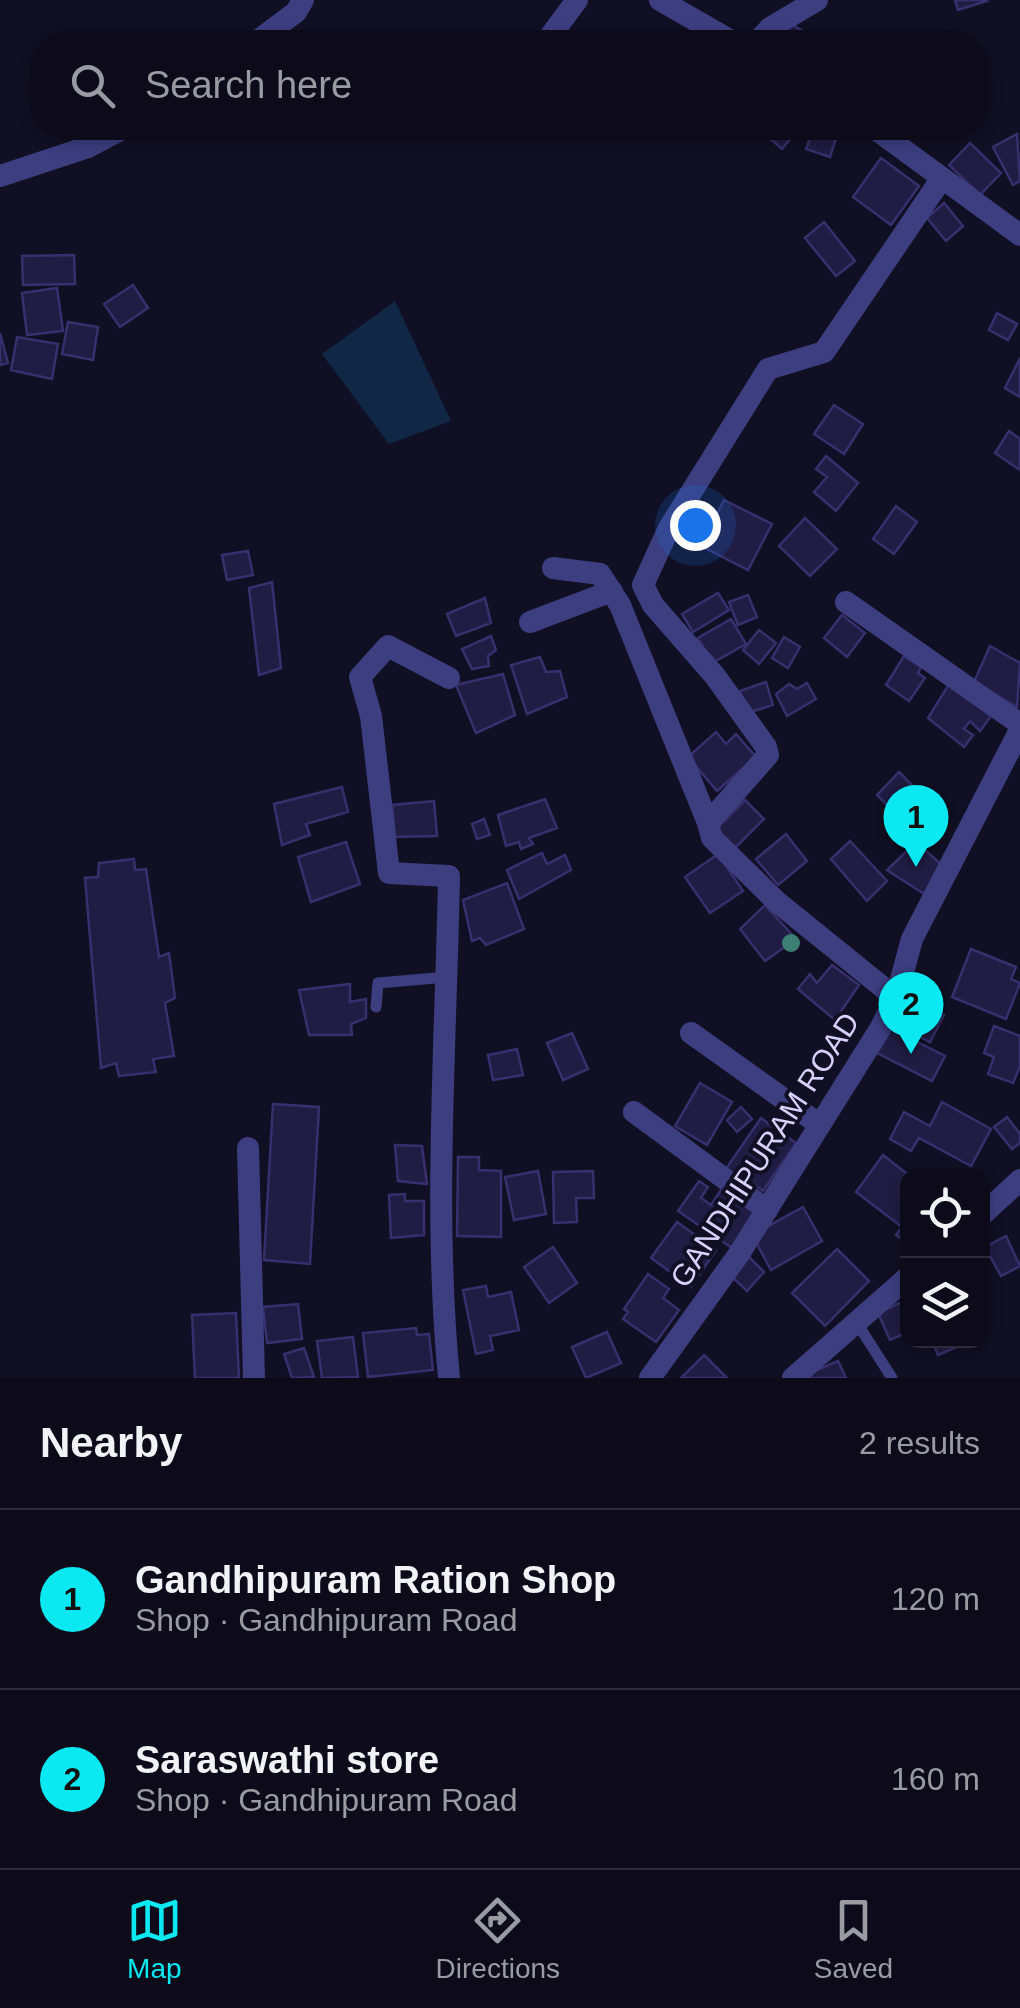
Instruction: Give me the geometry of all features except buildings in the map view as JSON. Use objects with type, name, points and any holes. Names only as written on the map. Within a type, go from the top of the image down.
[{"type":"street","points":[[272,30],[296,12],[303,0]]},
{"type":"street","points":[[555,30],[577,0]]},
{"type":"street","points":[[660,0],[712,30]]},
{"type":"street","points":[[768,30],[816,0]]},
{"type":"street","points":[[0,176],[101,140]]},
{"type":"street","points":[[890,140],[1020,235]]},
{"type":"street","points":[[708,824],[768,755],[766,746],[643,585],[669,528],[768,369],[824,352],[942,178]]},
{"type":"street","points":[[552,568],[600,574],[617,600],[722,852],[896,998]]},
{"type":"street","points":[[530,622],[617,600],[649,597]]},
{"type":"street","points":[[846,602],[1020,727]]},
{"type":"street","points":[[449,678],[388,646],[360,676],[371,716],[389,873],[449,876],[444,1332],[449,1378]]},
{"type":"street","name":"GANDHIPURAM ROAD","points":[[650,1378],[767,1210],[896,998],[912,939],[1020,727]]},
{"type":"street","points":[[691,1033],[820,1125]]},
{"type":"street","points":[[634,1112],[767,1210]]},
{"type":"street","points":[[248,1148],[254,1378]]},
{"type":"street","points":[[990,1208],[1020,1180]]},
{"type":"street","points":[[793,1378],[900,1283]]},
{"type":"lane","points":[[376,1007],[378,983],[447,976]]},
{"type":"lane","points":[[855,1320],[892,1378]]},
{"type":"water","points":[[395,301],[451,421],[389,444],[322,354]]},
{"type":"place","name":"Gandhipuram Ration Shop","points":[[916,867]]},
{"type":"place","name":"Saraswathi store","points":[[911,1054]]}]
